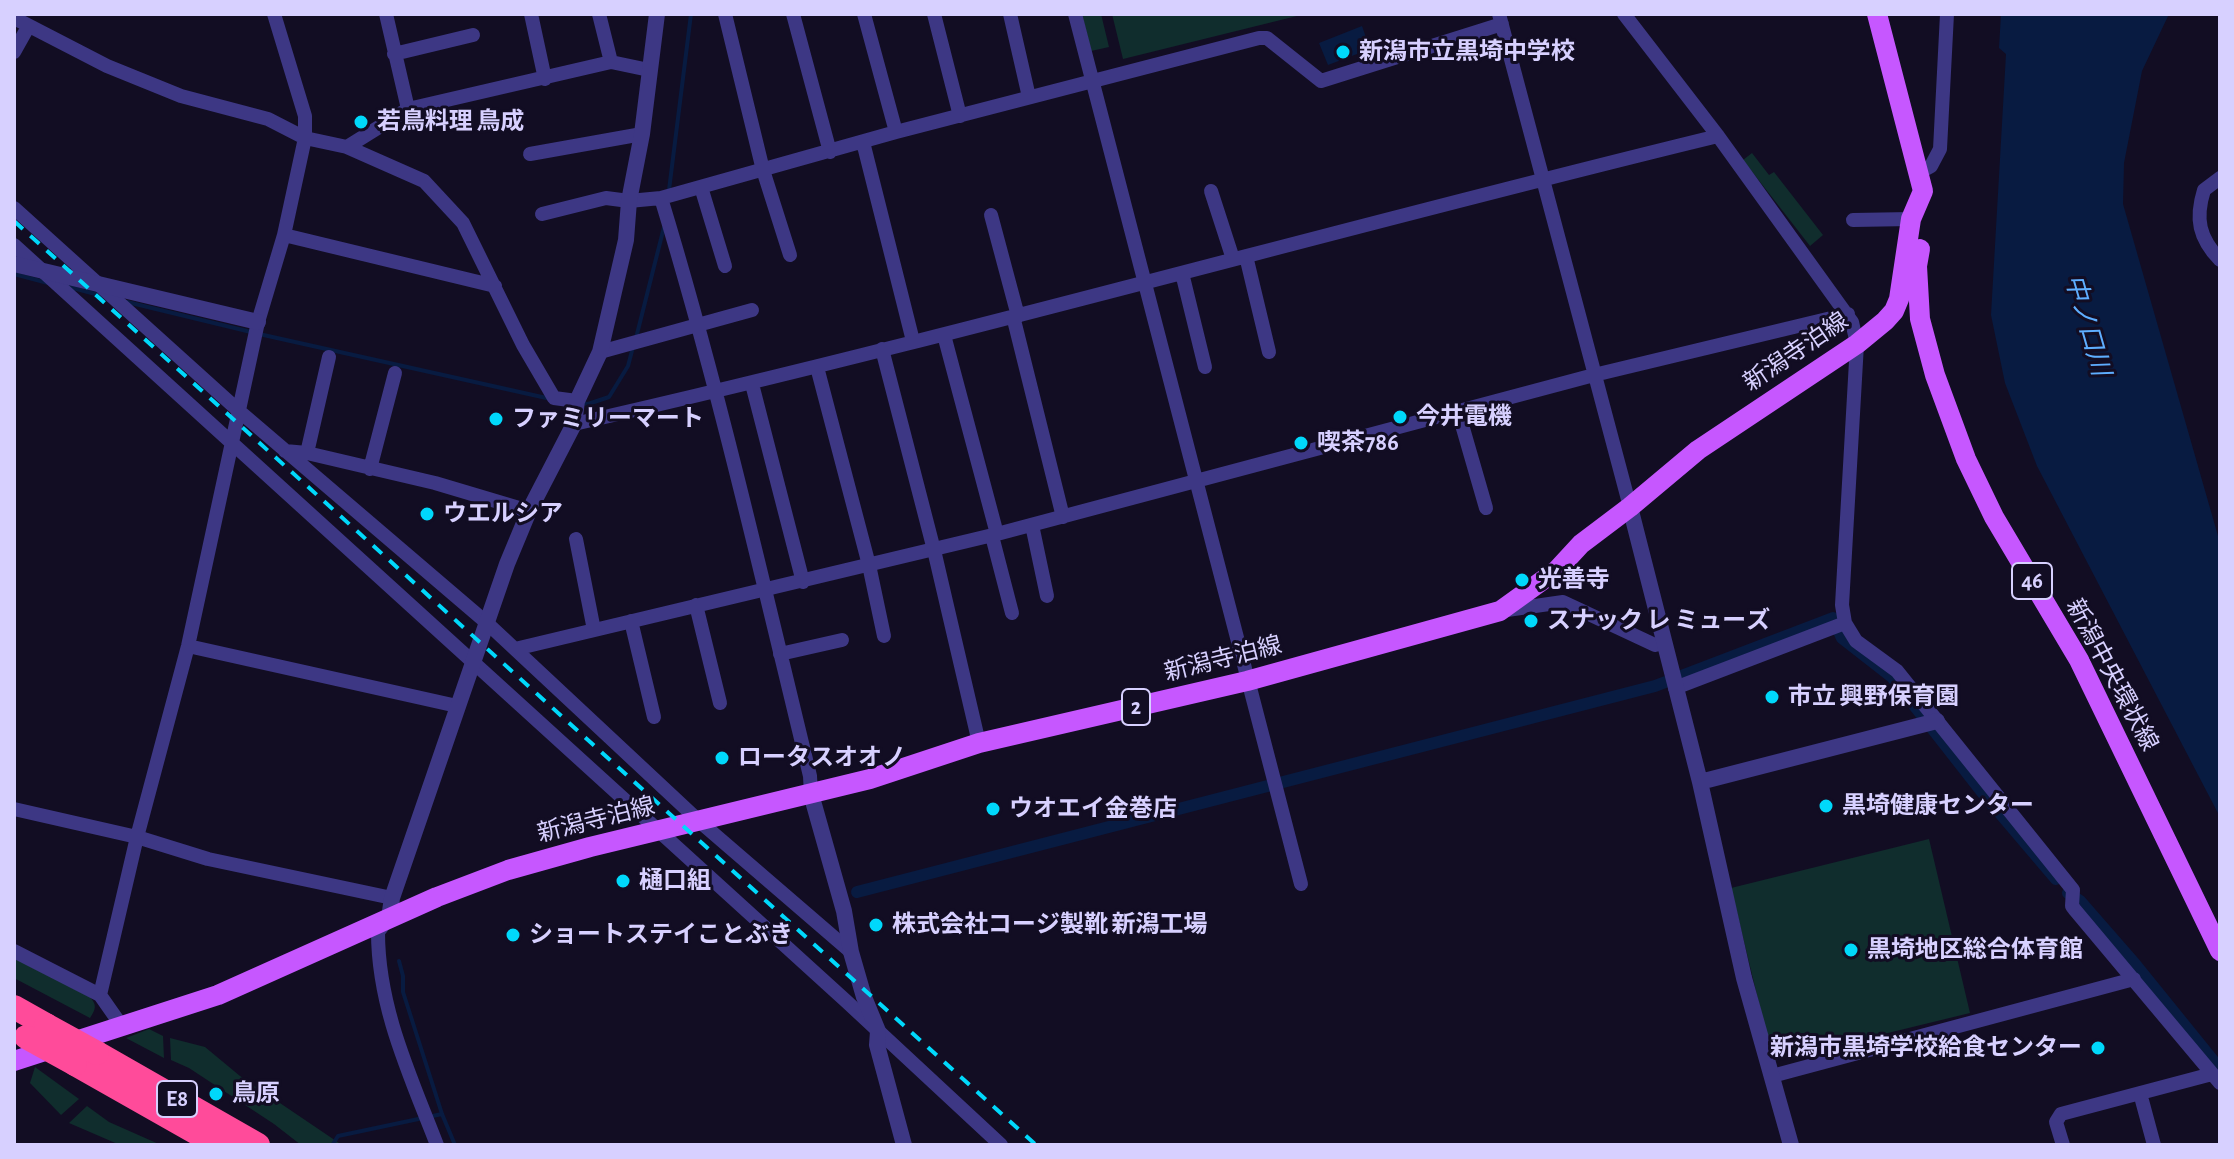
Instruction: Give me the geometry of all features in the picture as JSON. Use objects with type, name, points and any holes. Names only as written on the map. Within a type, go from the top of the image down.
[{"type":"highway","name":"E8","points":[[14,1007],[29,1031],[75,1064],[218,1145]]},
{"type":"highway","name":"E8","points":[[29,1031],[97,1053],[258,1145]]},
{"type":"main road","points":[[1877,14],[1922,182]]},
{"type":"main road","name":"新潟寺泊線","points":[[14,1061],[218,995],[391,908],[508,870],[870,779],[979,743],[1247,681],[1500,611],[1557,570],[1581,544],[1698,450],[1857,344],[1894,311],[1902,287],[1911,219],[1922,182]]},
{"type":"main road","name":"新潟中央環状線","points":[[1922,182],[1923,226],[1917,266],[1920,319],[1935,375],[1966,459],[1994,517],[2079,660],[2220,951]]},
{"type":"street","points":[[100,995],[137,837],[188,646],[258,322],[284,235],[305,138],[305,116],[274,14]]},
{"type":"street","points":[[387,14],[408,109]]},
{"type":"street","points":[[531,14],[545,79]]},
{"type":"street","points":[[599,14],[611,62]]},
{"type":"street","points":[[437,1145],[395,1040],[383,990],[378,932],[391,908],[472,662],[529,511],[574,424],[577,401],[600,352],[626,240],[657,14]]},
{"type":"street","points":[[725,14],[763,170],[790,255]]},
{"type":"street","points":[[793,14],[830,152]]},
{"type":"street","points":[[864,14],[896,132]]},
{"type":"street","points":[[934,14],[960,116]]},
{"type":"street","points":[[1010,14],[1029,97]]},
{"type":"street","points":[[1075,14],[1301,884]]},
{"type":"street","points":[[1624,14],[1848,314],[1857,344],[1842,605],[1845,623],[1856,641],[1897,671],[2062,875],[2073,890],[2072,906],[2216,1078],[2140,1093],[2061,1114],[2056,1122],[2063,1145]]},
{"type":"street","points":[[1922,182],[1940,149],[1947,14]]},
{"type":"street","points":[[14,18],[107,66],[181,96],[268,119],[305,138],[347,147],[424,181],[463,223],[523,345],[554,398],[577,401]]},
{"type":"street","points":[[542,214],[606,198],[629,201],[661,198],[896,132],[1259,38],[1267,38],[1321,81],[1501,19],[1700,782],[1744,978],[1791,1145]]},
{"type":"street","points":[[14,52],[28,27]]},
{"type":"street","points":[[394,54],[473,35]]},
{"type":"street","points":[[347,147],[408,109],[611,62],[649,70]]},
{"type":"street","points":[[530,154],[642,134]]},
{"type":"street","points":[[574,424],[752,384],[1718,136]]},
{"type":"street","points":[[863,142],[913,341]]},
{"type":"street","points":[[2220,178],[2204,190],[2198,222],[2203,239],[2220,260]]},
{"type":"street","points":[[701,187],[725,266]]},
{"type":"street","points":[[1211,191],[1240,257],[1269,352]]},
{"type":"street","points":[[661,198],[693,304],[765,588],[810,776],[811,794],[844,911],[851,952],[878,1031],[877,1045],[904,1145]]},
{"type":"street","points":[[14,208],[239,411],[487,623],[699,821],[851,952]]},
{"type":"street","points":[[991,215],[1063,517]]},
{"type":"street","points":[[1853,220],[1911,219]]},
{"type":"street","points":[[284,235],[495,286]]},
{"type":"street","points":[[14,245],[1001,1145]]},
{"type":"street","points":[[14,264],[258,322]]},
{"type":"street","points":[[1182,273],[1205,367]]},
{"type":"street","points":[[600,352],[752,310]]},
{"type":"street","points":[[515,649],[995,535],[1594,375],[1848,314]]},
{"type":"street","points":[[944,335],[1012,613]]},
{"type":"street","points":[[882,349],[934,550],[979,743]]},
{"type":"street","points":[[307,453],[329,357]]},
{"type":"street","points":[[817,367],[869,565],[884,636]]},
{"type":"street","points":[[370,469],[395,373]]},
{"type":"street","points":[[752,384],[803,582]]},
{"type":"street","points":[[1458,411],[1486,508]]},
{"type":"street","points":[[285,451],[307,453],[435,483],[529,511]]},
{"type":"street","points":[[1032,525],[1047,596]]},
{"type":"street","points":[[576,539],[594,630]]},
{"type":"street","points":[[1500,611],[1563,602],[1655,645],[1664,643]]},
{"type":"street","points":[[696,605],[720,703]]},
{"type":"street","points":[[631,621],[654,717]]},
{"type":"street","points":[[1675,688],[1845,623]]},
{"type":"street","points":[[780,654],[842,640]]},
{"type":"street","points":[[188,646],[457,706]]},
{"type":"street","points":[[1700,782],[1937,721]]},
{"type":"street","points":[[14,809],[137,837],[391,908]]},
{"type":"street","points":[[14,951],[100,995],[121,1025]]},
{"type":"street","points":[[1772,1076],[2134,979]]},
{"type":"street","points":[[2140,1093],[2154,1145]]},
{"type":"green space","points":[[1082,14],[1101,14],[1109,47],[1091,51]]},
{"type":"green space","points":[[1112,14],[1305,14],[1123,59]]},
{"type":"green space","points":[[1752,153],[1769,175],[1774,172],[1823,235],[1810,246],[1743,160]]},
{"type":"green space","name":"黒埼地区総合体育館","points":[[1929,839],[1970,1013],[1773,1061],[1731,888]]},
{"type":"green space","points":[[14,958],[90,997],[95,1007],[90,1018],[14,978]]},
{"type":"green space","points":[[149,1029],[163,1036],[164,1058],[126,1038]]},
{"type":"green space","points":[[170,1038],[205,1047],[240,1076],[342,1145],[301,1145],[189,1068],[171,1060]]},
{"type":"green space","points":[[35,1067],[79,1099],[61,1115],[30,1083]]},
{"type":"green space","points":[[87,1106],[109,1122],[161,1145],[120,1145],[69,1123]]},
{"type":"water","name":"中ノ口川","points":[[2001,14],[2169,14],[2142,71],[2124,163],[2123,204],[2220,543],[2220,817],[2037,466],[2005,383],[1991,315],[2006,54],[1999,48]]},
{"type":"water","points":[[1362,26],[1370,49],[1328,65],[1319,43]]},
{"type":"waterway","points":[[669,190],[691,14]]},
{"type":"waterway","points":[[636,338],[664,227]]},
{"type":"waterway","points":[[14,274],[48,283]]},
{"type":"waterway","points":[[69,287],[103,296]]},
{"type":"waterway","points":[[127,302],[251,332]]},
{"type":"waterway","points":[[259,334],[551,399]]},
{"type":"waterway","points":[[580,403],[588,404],[609,397],[628,366],[633,347]]},
{"type":"waterway","points":[[857,892],[1655,686],[1833,618],[1842,638],[1892,677],[1982,792],[2056,879]]},
{"type":"waterway","points":[[2068,893],[2080,901],[2135,964],[2220,1069]]},
{"type":"waterway","points":[[399,961],[403,992],[455,1145]]},
{"type":"waterway","points":[[333,1144],[338,1136],[442,1114]]},
{"type":"railway","points":[[14,221],[1036,1145]]},
{"type":"place","name":"新潟市立黒埼中学校","points":[[1343,52]]},
{"type":"place","name":"若鳥料理 鳥成","points":[[361,122]]},
{"type":"place","name":"今井電機","points":[[1400,417]]},
{"type":"place","name":"ファミリーマート","points":[[496,419]]},
{"type":"place","name":"喫茶786","points":[[1301,443]]},
{"type":"place","name":"ウエルシア","points":[[427,514]]},
{"type":"place","name":"光善寺","points":[[1522,580]]},
{"type":"place","name":"スナック レ ミューズ","points":[[1531,621]]},
{"type":"place","name":"市立 興野保育園","points":[[1772,697]]},
{"type":"place","name":"ロータスオオノ","points":[[722,758]]},
{"type":"place","name":"黒埼健康センター","points":[[1826,806]]},
{"type":"place","name":"ウオエイ金巻店","points":[[993,809]]},
{"type":"place","name":"樋口組","points":[[623,881]]},
{"type":"place","name":"株式会社コージ製靴 新潟工場","points":[[876,925]]},
{"type":"place","name":"ショートステイことぶき","points":[[513,935]]},
{"type":"place","name":"黒埼地区総合体育館","points":[[1851,950]]},
{"type":"place","name":"新潟市黒埼学校給食センター","points":[[2098,1048]]},
{"type":"place","name":"鳥原","points":[[216,1094]]}]
